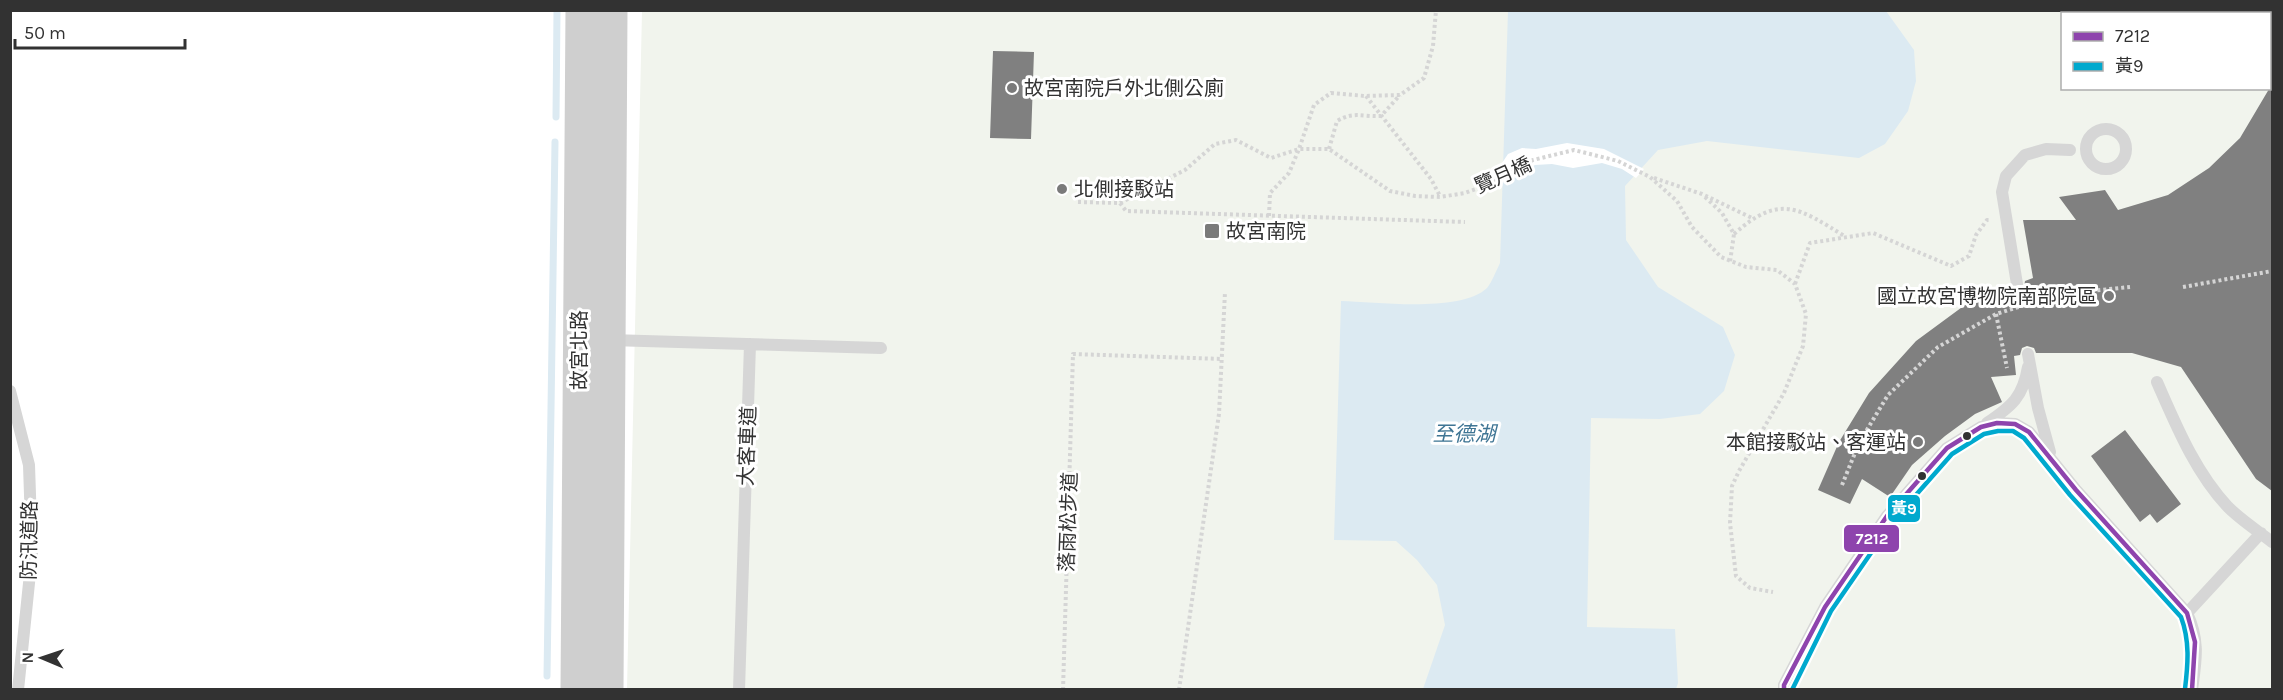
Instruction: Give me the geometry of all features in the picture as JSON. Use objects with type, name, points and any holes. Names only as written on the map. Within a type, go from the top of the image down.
[{"type":"street","name":"故宮北路","points":[[577,690],[582,10]]},
{"type":"street","name":"故宮北路","points":[[607,690],[611,10]]},
{"type":"lane","points":[[2017,284],[2002,192],[2006,176],[2013,167],[2025,155],[2046,149],[2070,150],[2087,158],[2092,164],[2107,170],[2121,163],[2127,148],[2120,134],[2105,128],[2097,130],[2086,142],[2070,150]]},
{"type":"lane","points":[[2086,142],[2087,158]]},
{"type":"lane","points":[[609,340],[882,348]]},
{"type":"lane","name":"大客車道","points":[[739,690],[750,344]]},
{"type":"lane","points":[[1784,690],[1825,608],[1887,516],[1947,448],[2015,402],[2026,380],[2029,357],[2038,408],[2052,459]]},
{"type":"lane","points":[[2157,382],[2176,426],[2200,470],[2229,508],[2272,542]]},
{"type":"lane","name":"防汛道路","points":[[10,391],[29,465],[32,554],[18,690]]},
{"type":"lane","points":[[1981,427],[1997,423],[2015,424],[2030,432],[2076,490],[2187,613],[2195,630],[2197,650],[2192,690]]},
{"type":"lane","points":[[2187,613],[2261,533]]},
{"type":"path","points":[[1078,202],[1120,203],[1185,170],[1215,144],[1236,140],[1272,159],[1299,149],[1329,149],[1336,121],[1349,114],[1367,117],[1381,116],[1400,95],[1424,78],[1433,46],[1436,10]]},
{"type":"path","points":[[1269,216],[1270,193],[1289,173],[1314,105],[1331,93],[1365,96],[1400,95]]},
{"type":"path","points":[[1365,96],[1431,179],[1440,196]]},
{"type":"path","name":"覽月橋","points":[[1329,149],[1390,191],[1415,196],[1465,193],[1487,185],[1533,160],[1574,150],[1618,160],[1650,177],[1702,194],[1752,218]]},
{"type":"path","name":"覽月橋","points":[[1650,177],[1677,201],[1692,227],[1721,257],[1746,267],[1777,270],[1795,284]]},
{"type":"path","name":"覽月橋","points":[[1702,194],[1722,213],[1734,234]]},
{"type":"path","points":[[1120,203],[1126,212],[1465,222]]},
{"type":"path","points":[[1730,262],[1734,234],[1752,218],[1770,210],[1790,208],[1846,237]]},
{"type":"path","points":[[1773,592],[1750,588],[1736,576],[1730,523],[1732,486],[1784,393],[1803,346],[1806,314],[1795,284],[1810,243],[1873,233],[1951,266],[1969,256],[1976,235],[1987,220],[2007,217]]},
{"type":"path","points":[[2183,287],[2272,271]]},
{"type":"path","points":[[1842,485],[1858,443],[1888,395],[1938,347],[1996,314],[2060,294],[2130,287]]},
{"type":"path","points":[[1179,690],[1219,414],[1225,292]]},
{"type":"path","points":[[1996,314],[2007,368]]},
{"type":"path","name":"落雨松步道","points":[[1063,690],[1073,354],[1222,359]]},
{"type":"shaded area","name":"國立故宮博物院南部院區","points":[[642,11],[2272,11],[2272,689],[627,690]]},
{"type":"water","name":"至德湖","points":[[1508,11],[1886,11],[1914,50],[1916,81],[1908,111],[1885,144],[1859,158],[1707,141],[1658,150],[1625,186],[1626,240],[1658,287],[1723,327],[1735,355],[1724,391],[1700,414],[1660,419],[1591,418],[1587,627],[1675,629],[1678,683],[1676,689],[1423,689],[1445,625],[1437,585],[1417,560],[1396,541],[1334,540],[1341,301],[1418,304],[1458,301],[1475,296],[1487,288],[1500,263]]},
{"type":"pier","points":[[1567,143],[1604,149],[1644,169],[1636,178],[1622,169],[1602,163],[1573,168],[1552,164],[1535,165],[1500,183],[1500,166],[1508,154],[1522,148],[1536,149]]},
{"type":"building","name":"故宮南院戶外北側公廁","points":[[993,51],[1034,52],[1031,139],[990,138]]},
{"type":"building","name":"國立故宮博物院南部院區","points":[[2272,84],[2272,491],[2256,479],[2181,367],[2132,353],[2036,353],[2034,348],[2027,346],[2022,348],[2020,355],[2014,356],[2016,375],[1991,377],[2002,402],[1975,414],[1945,436],[1912,465],[1890,497],[1862,479],[1850,504],[1818,490],[1839,442],[1869,393],[1916,341],[1969,302],[2009,287],[2019,292],[2024,287],[2025,281],[2033,278],[2023,220],[2076,220],[2059,197],[2105,190],[2118,210],[2168,195],[2209,168],[2240,138],[2268,90],[2271,90]]},
{"type":"building","points":[[2125,430],[2181,504],[2157,523],[2150,514],[2140,522],[2091,456]]},
{"type":"waterway","points":[[556,117],[557,10]]},
{"type":"waterway","points":[[547,676],[555,142]]},
{"type":"transit line","name":"7212","points":[[1784,690],[1784,685],[1825,607],[1887,516],[1947,448],[1981,427],[1997,423],[2015,424],[2029,432],[2076,490],[2187,613],[2195,642],[2192,690]]},
{"type":"transit line","name":"黃9","points":[[1792,690],[1831,611],[1893,521],[1952,454],[1984,434],[1998,431],[2013,431],[2024,438],[2070,495],[2181,617],[2187,644],[2185,689]]},
{"type":"place","name":"故宮南院戶外北側公廁","points":[[1012,88]]},
{"type":"place","name":"北側接駁站","points":[[1062,189]]},
{"type":"place","name":"故宮南院","points":[[1212,231]]},
{"type":"place","name":"國立故宮博物院南部院區","points":[[2109,296]]},
{"type":"place","name":"本館接駁站、客運站","points":[[1918,442]]}]
